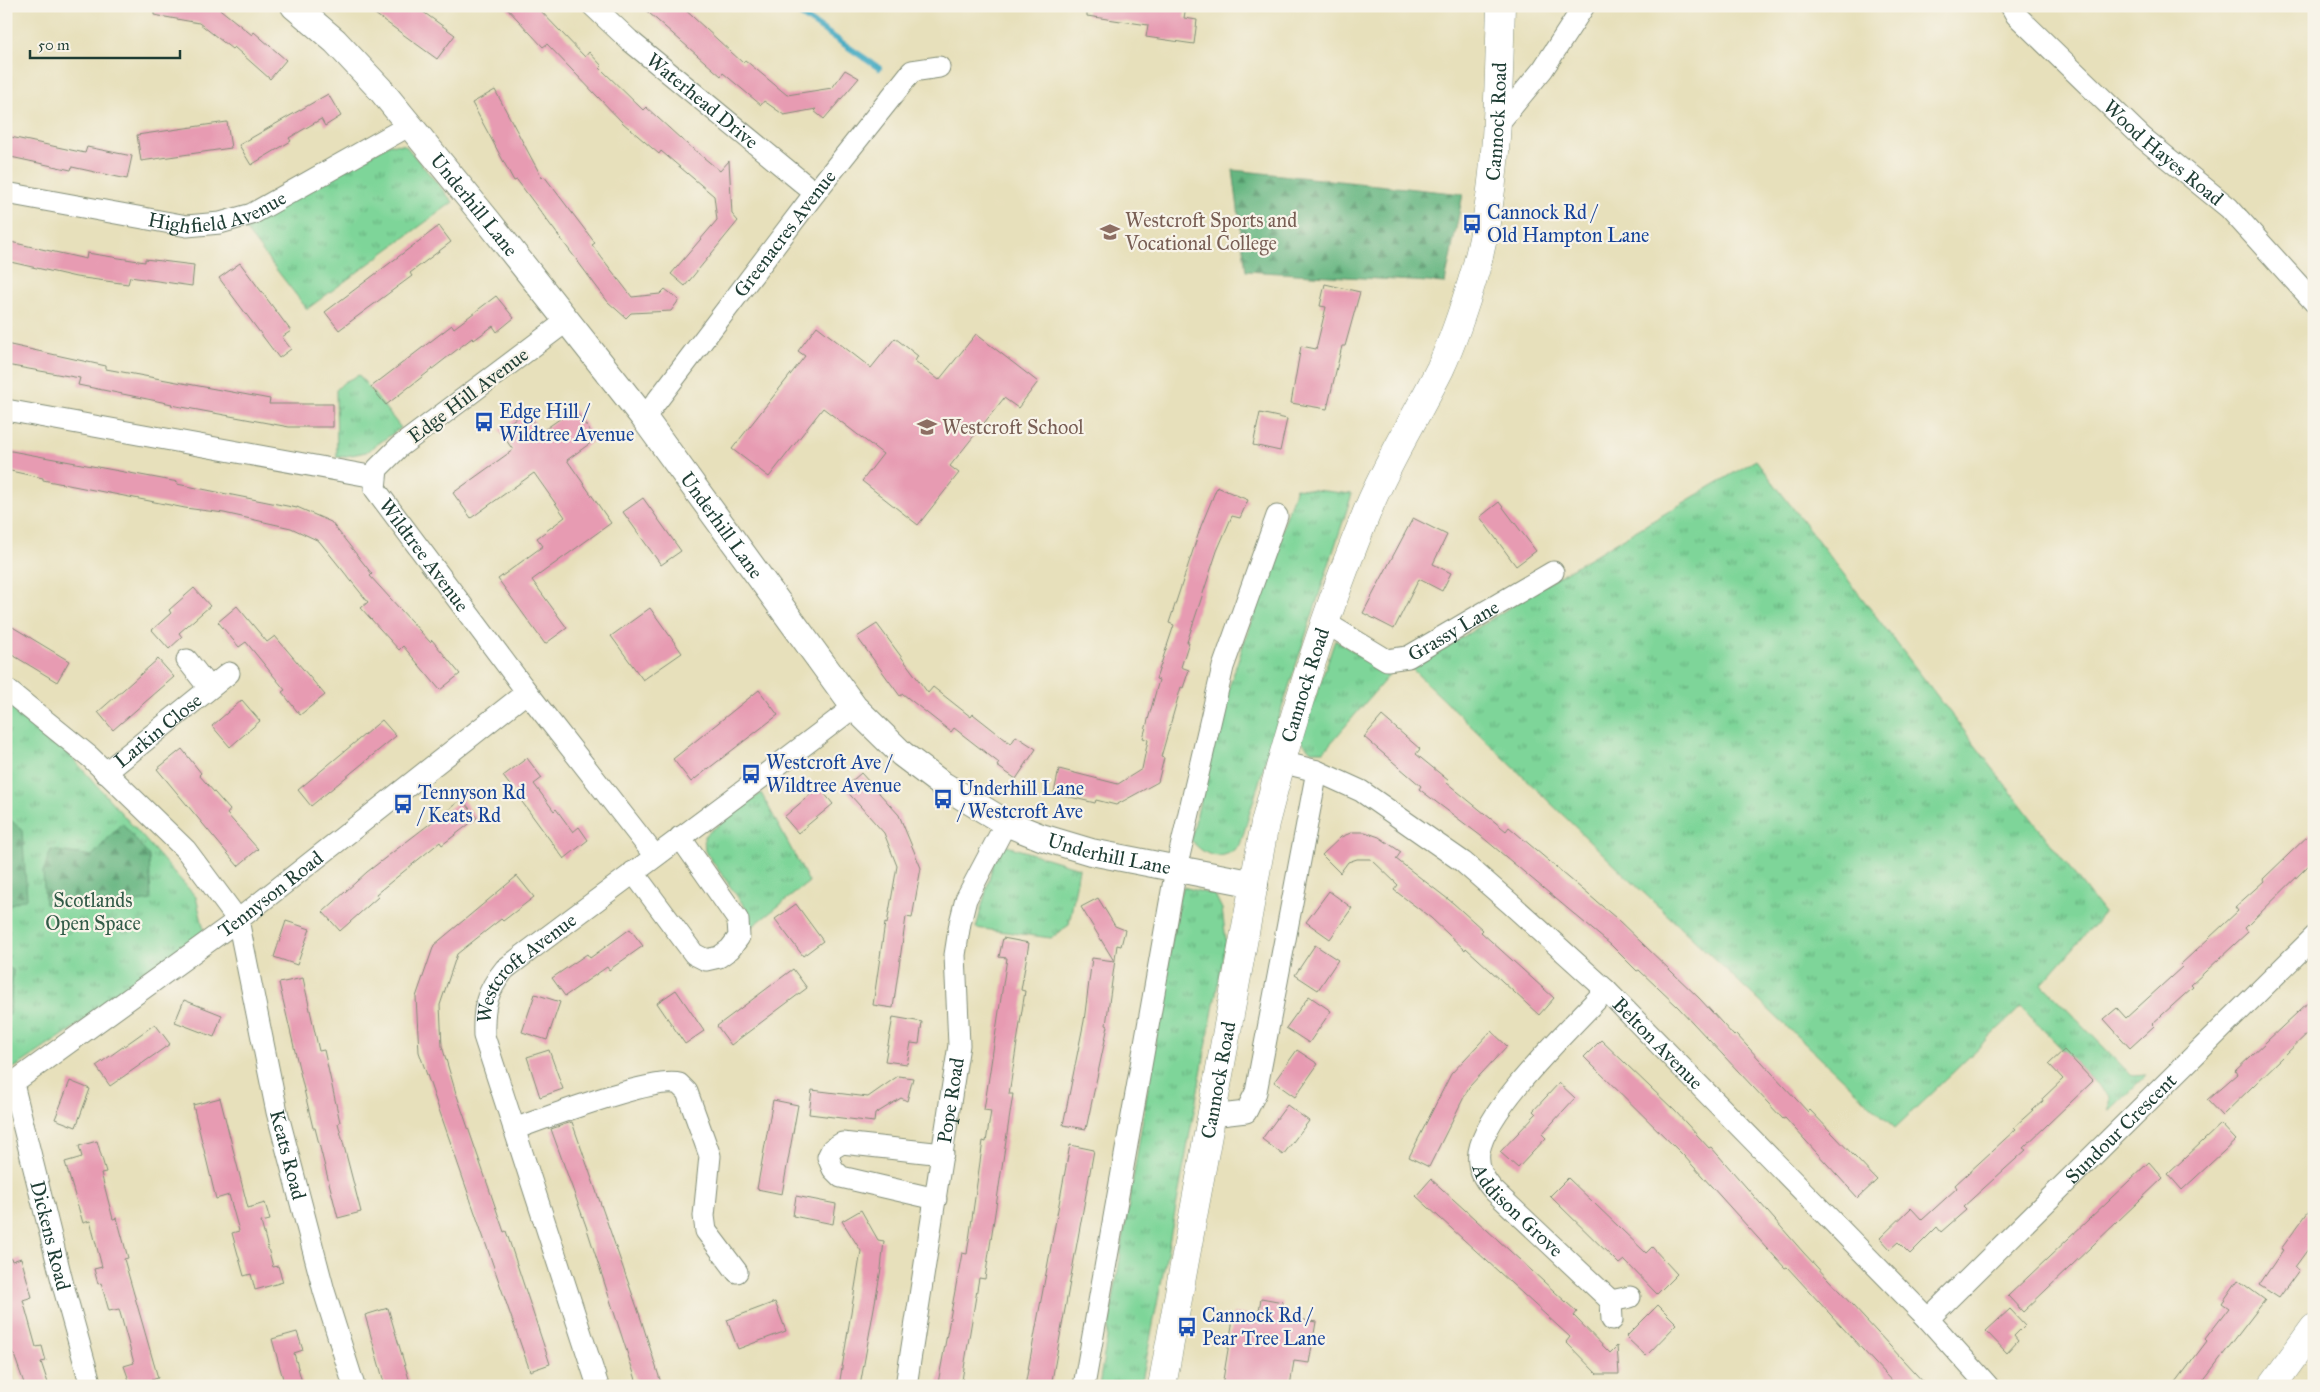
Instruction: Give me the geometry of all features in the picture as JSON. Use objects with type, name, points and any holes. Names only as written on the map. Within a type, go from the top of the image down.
[{"type":"main road","name":"Cannock Road","points":[[1162,1386],[1265,824],[1281,762],[1326,623],[1373,499],[1397,446],[1440,369],[1457,326],[1476,266],[1489,214],[1497,126],[1501,6]]},
{"type":"main road","points":[[2272,1386],[2313,1329]]},
{"type":"street","name":"Underhill Lane","points":[[294,6],[335,41],[380,89],[410,125],[568,320],[644,418],[854,707],[902,754],[943,784],[1006,823],[1041,837],[1092,852],[1255,884]]},
{"type":"street","name":"Waterhead Drive","points":[[593,6],[630,40],[815,193]]},
{"type":"street","points":[[1497,126],[1543,69],[1584,6]]},
{"type":"street","name":"Wood Hayes Road","points":[[2011,6],[2016,15],[2143,138],[2229,208],[2314,302]]},
{"type":"street","name":"Greenacres Avenue","points":[[644,418],[815,193],[912,71],[939,67]]},
{"type":"street","name":"Highfield Avenue","points":[[6,193],[187,226],[220,223],[252,214],[410,125]]},
{"type":"street","name":"Edge Hill Avenue","points":[[375,477],[377,469],[399,447],[568,320]]},
{"type":"street","name":"Wildtree Avenue","points":[[6,410],[375,477],[375,489],[385,505],[526,692],[655,856]]},
{"type":"street","points":[[1084,1386],[1176,869],[1223,667],[1277,516]]},
{"type":"street","name":"Grassy Lane","points":[[1326,623],[1387,660],[1408,657],[1552,572]]},
{"type":"street","name":"Larkin Close","points":[[187,660],[209,688]]},
{"type":"street","name":"Larkin Close","points":[[105,773],[229,673]]},
{"type":"street","points":[[6,689],[90,757],[186,850],[238,920]]},
{"type":"street","name":"Tennyson Road","points":[[10,1086],[238,920],[526,692]]},
{"type":"street","name":"Westcroft Avenue","points":[[598,1386],[484,1036],[484,1010],[491,986],[505,969],[680,837],[757,782],[854,707]]},
{"type":"street","name":"Belton Avenue","points":[[1281,762],[1317,771],[1362,791],[1463,862],[1606,990],[1928,1319],[1988,1386]]},
{"type":"street","points":[[1212,1116],[1246,1112],[1256,1092],[1317,771]]},
{"type":"street","name":"Pope Road","points":[[906,1386],[960,1046],[955,954],[960,923],[966,899],[1006,823]]},
{"type":"street","points":[[633,872],[694,954],[706,960],[718,957],[730,949],[739,937],[738,920],[680,837]]},
{"type":"street","name":"Keats Road","points":[[238,920],[278,1112],[324,1291],[354,1386]]},
{"type":"street","name":"Sundour Crescent","points":[[1928,1319],[2314,936]]},
{"type":"street","name":"Addison Grove","points":[[1606,990],[1517,1086],[1498,1112],[1479,1151],[1479,1164],[1482,1177],[1493,1190],[1618,1306]]},
{"type":"street","points":[[514,1129],[626,1091],[662,1083],[679,1084],[687,1092],[710,1156],[704,1216],[706,1231],[737,1272]]},
{"type":"street","name":"Dickens Road","points":[[10,1086],[91,1386]]},
{"type":"street","points":[[936,1199],[841,1177],[833,1169],[828,1157],[832,1149],[842,1143],[943,1154]]},
{"type":"green space","points":[[390,144],[405,145],[453,202],[307,309],[244,228]]},
{"type":"green space","points":[[1233,170],[1463,194],[1445,283],[1246,271]]},
{"type":"green space","points":[[359,375],[401,428],[366,452],[337,458],[336,390],[344,382]]},
{"type":"green space","points":[[1756,460],[2104,913],[2042,984],[2132,1076],[2147,1075],[2110,1111],[2110,1098],[2021,1007],[1895,1128],[1629,879],[1412,669],[1564,573]]},
{"type":"green space","points":[[1296,488],[1352,494],[1276,726],[1240,845],[1227,854],[1215,856],[1203,851],[1191,840],[1222,708]]},
{"type":"green space","points":[[1335,640],[1390,674],[1324,751],[1311,751],[1301,740]]},
{"type":"green space","name":"Scotlands Open Space","points":[[6,699],[61,745],[196,897],[204,930],[177,958],[6,1072]]},
{"type":"green space","points":[[761,793],[809,882],[748,930],[747,910],[705,851],[704,836]]},
{"type":"green space","points":[[6,816],[22,830],[27,898],[6,906]]},
{"type":"green space","points":[[122,823],[149,856],[151,900],[108,906],[45,904],[43,872],[51,850],[92,856]]},
{"type":"green space","points":[[1004,845],[1079,868],[1069,925],[1051,938],[976,928],[995,857]]},
{"type":"green space","points":[[1183,887],[1215,895],[1222,909],[1226,940],[1141,1386],[1099,1386],[1179,898]]},
{"type":"green space","points":[[6,966],[13,970],[10,1013],[6,1018]]},
{"type":"building","points":[[154,6],[216,6],[252,35],[254,32],[286,60],[270,79],[234,47],[232,49],[199,23],[154,15]]},
{"type":"building","points":[[364,6],[415,6],[455,35],[437,59]]},
{"type":"building","points":[[505,6],[536,6],[585,57],[589,52],[602,66],[600,68],[643,110],[646,107],[720,171],[729,161],[732,214],[738,221],[685,286],[671,274],[717,220],[714,196],[661,151],[659,154],[623,123],[547,44],[543,47]]},
{"type":"building","points":[[641,6],[681,6],[743,63],[745,60],[787,95],[832,88],[845,70],[859,78],[824,119],[814,111],[816,109],[784,115],[764,101],[761,105],[723,73],[721,76]]},
{"type":"building","points":[[1087,6],[1186,6],[1184,18],[1197,20],[1194,44],[1146,37],[1148,25],[1087,16]]},
{"type":"building","points":[[495,90],[542,178],[544,176],[595,243],[592,245],[632,297],[660,294],[665,289],[679,300],[671,311],[631,313],[626,318],[608,302],[517,180],[514,181],[472,103]]},
{"type":"building","points":[[328,94],[341,116],[325,126],[321,119],[289,138],[291,141],[251,165],[239,145]]},
{"type":"building","points":[[227,122],[231,148],[141,161],[137,135]]},
{"type":"building","points":[[6,136],[85,153],[87,147],[132,156],[127,179],[72,167],[71,170],[6,156]]},
{"type":"building","points":[[439,226],[451,242],[410,273],[412,276],[339,330],[325,312]]},
{"type":"building","points":[[6,241],[86,259],[87,253],[145,262],[145,259],[194,265],[192,286],[130,277],[128,284],[76,277],[6,261]]},
{"type":"building","points":[[240,263],[291,331],[282,337],[291,349],[279,358],[219,278]]},
{"type":"building","points":[[1325,284],[1360,292],[1345,346],[1342,346],[1327,409],[1291,403],[1301,346],[1316,349],[1326,307],[1320,306]]},
{"type":"building","points":[[496,296],[514,318],[497,332],[493,326],[474,340],[472,338],[386,405],[371,387],[452,325],[454,328]]},
{"type":"building","points":[[817,326],[871,368],[895,338],[918,356],[915,361],[939,380],[976,334],[1038,382],[1018,408],[1004,398],[950,466],[959,473],[918,525],[862,481],[883,454],[823,408],[769,477],[732,449],[805,356],[798,351]]},
{"type":"building","points":[[6,344],[106,366],[106,369],[270,399],[269,404],[333,404],[333,427],[289,427],[78,385],[80,378],[6,365]]},
{"type":"building","points":[[574,409],[596,439],[567,460],[611,523],[532,580],[567,628],[545,644],[498,579],[543,546],[537,538],[565,517],[534,473],[471,518],[453,493],[513,450],[499,430],[526,411],[541,432]]},
{"type":"building","points":[[1260,413],[1287,419],[1280,451],[1253,445]]},
{"type":"building","points":[[6,450],[178,482],[177,484],[297,507],[331,522],[372,574],[370,576],[430,642],[432,640],[460,674],[440,690],[403,646],[399,650],[361,608],[368,602],[319,541],[291,528],[224,513],[185,508],[43,480],[43,478],[6,470]]},
{"type":"building","points":[[1217,487],[1248,500],[1240,518],[1232,516],[1217,551],[1187,642],[1189,642],[1181,667],[1189,670],[1183,688],[1181,687],[1161,757],[1164,758],[1158,782],[1116,805],[1096,800],[1095,803],[1054,793],[1059,769],[1118,784],[1142,769],[1148,740],[1143,738],[1159,680],[1156,679],[1174,625],[1169,623],[1201,526]]},
{"type":"building","points":[[643,498],[681,551],[661,565],[623,512]]},
{"type":"building","points":[[1499,502],[1536,551],[1516,566],[1480,517]]},
{"type":"building","points":[[1413,518],[1447,535],[1433,564],[1451,573],[1442,591],[1419,579],[1394,629],[1363,613]]},
{"type":"building","points":[[194,588],[210,606],[179,633],[182,637],[169,649],[152,630],[171,613],[169,610]]},
{"type":"building","points":[[237,606],[267,642],[275,636],[325,695],[300,715],[282,692],[285,690],[246,642],[239,647],[218,622]]},
{"type":"building","points":[[650,608],[682,653],[643,680],[611,636]]},
{"type":"building","points":[[6,623],[69,661],[57,682],[6,651]]},
{"type":"building","points":[[877,624],[928,693],[933,687],[971,717],[973,714],[1011,744],[1016,736],[1036,749],[1016,779],[997,766],[999,763],[954,728],[951,732],[903,694],[900,696],[857,637]]},
{"type":"building","points":[[158,659],[174,677],[113,730],[98,712]]},
{"type":"building","points":[[759,690],[778,715],[691,782],[673,759]]},
{"type":"building","points":[[242,700],[260,721],[230,747],[212,726]]},
{"type":"building","points":[[1382,716],[1420,749],[1416,754],[1449,781],[1447,783],[1506,831],[1509,827],[1616,918],[1700,999],[1734,1036],[1736,1034],[1808,1112],[1810,1110],[1877,1180],[1858,1198],[1785,1118],[1783,1119],[1678,1007],[1639,970],[1637,971],[1611,945],[1481,836],[1419,789],[1421,786],[1364,737]]},
{"type":"building","points":[[382,720],[396,736],[311,806],[298,790]]},
{"type":"building","points":[[182,749],[201,773],[199,775],[230,810],[227,814],[258,849],[238,866],[157,769]]},
{"type":"building","points":[[527,758],[542,778],[534,784],[554,811],[556,809],[573,832],[579,827],[588,840],[564,859],[503,776]]},
{"type":"building","points":[[861,773],[899,815],[921,868],[912,918],[906,917],[893,1008],[873,1005],[885,923],[887,924],[897,866],[884,833],[844,788]]},
{"type":"building","points":[[819,787],[833,804],[798,833],[784,817]]},
{"type":"building","points":[[462,799],[477,818],[442,845],[440,842],[376,894],[378,897],[340,931],[323,912],[367,872]]},
{"type":"building","points":[[2314,830],[2314,860],[2245,928],[2248,932],[2191,985],[2193,987],[2152,1024],[2154,1026],[2130,1048],[2104,1019],[2117,1008],[2126,1018],[2182,967],[2180,965],[2238,911],[2235,907],[2264,881],[2263,879]]},
{"type":"building","points":[[1353,832],[1365,832],[1379,837],[1401,852],[1396,859],[1453,903],[1483,930],[1481,932],[1554,998],[1539,1015],[1466,948],[1465,950],[1431,918],[1394,890],[1398,885],[1371,859],[1357,859],[1348,862],[1340,873],[1322,855],[1341,837]]},
{"type":"building","points":[[517,876],[534,897],[503,921],[501,919],[457,954],[440,1005],[442,1046],[455,1090],[504,1232],[506,1231],[550,1364],[530,1371],[419,1052],[416,997],[434,945]]},
{"type":"building","points":[[1329,891],[1352,908],[1330,939],[1306,922]]},
{"type":"building","points":[[1098,898],[1115,926],[1125,930],[1121,946],[1117,945],[1106,1025],[1108,1026],[1086,1129],[1063,1125],[1084,1021],[1092,958],[1114,961],[1081,907]]},
{"type":"building","points":[[796,904],[823,941],[803,956],[775,919]]},
{"type":"building","points":[[286,921],[310,929],[297,965],[274,957]]},
{"type":"building","points":[[630,929],[643,946],[609,970],[607,967],[565,996],[552,978],[587,954],[590,958]]},
{"type":"building","points":[[1003,938],[1029,943],[1021,990],[1025,991],[1009,1094],[1013,1094],[985,1279],[979,1278],[961,1386],[952,1386],[938,1383],[962,1253],[967,1254],[983,1141],[986,1142],[991,1111],[984,1110],[1007,958],[999,957]]},
{"type":"building","points":[[1315,945],[1338,960],[1318,990],[1295,975]]},
{"type":"building","points":[[793,969],[807,988],[731,1045],[717,1026]]},
{"type":"building","points":[[303,978],[319,1051],[324,1050],[340,1122],[338,1123],[361,1212],[338,1218],[315,1128],[313,1128],[279,983]]},
{"type":"building","points":[[676,990],[704,1031],[685,1044],[657,1003]]},
{"type":"building","points":[[535,994],[560,1002],[547,1040],[522,1032]]},
{"type":"building","points":[[1309,996],[1331,1011],[1309,1043],[1286,1028]]},
{"type":"building","points":[[2314,997],[2314,1027],[2222,1116],[2207,1100],[2237,1074],[2235,1071]]},
{"type":"building","points":[[184,1000],[222,1015],[214,1037],[175,1022]]},
{"type":"building","points":[[893,1017],[922,1022],[919,1044],[911,1043],[907,1064],[885,1061]]},
{"type":"building","points":[[155,1024],[170,1044],[110,1086],[96,1066]]},
{"type":"building","points":[[1491,1031],[1507,1046],[1469,1087],[1429,1167],[1409,1157],[1451,1074]]},
{"type":"building","points":[[1601,1040],[1675,1111],[1709,1148],[1711,1147],[1803,1252],[1927,1386],[1896,1386],[1787,1267],[1785,1268],[1684,1156],[1584,1057]]},
{"type":"building","points":[[549,1050],[563,1089],[540,1097],[527,1057]]},
{"type":"building","points":[[1297,1050],[1318,1064],[1295,1097],[1274,1082]]},
{"type":"building","points":[[2064,1050],[2093,1081],[2023,1148],[2026,1150],[1963,1207],[1966,1210],[1941,1232],[1937,1227],[1910,1254],[1898,1242],[1890,1249],[1880,1238],[1911,1208],[1922,1220],[1957,1188],[1955,1185],[2016,1129],[2014,1127],[2043,1101],[2042,1099],[2063,1079],[2049,1064]]},
{"type":"building","points":[[898,1076],[913,1078],[907,1101],[901,1098],[875,1114],[874,1122],[809,1114],[812,1090],[868,1097]]},
{"type":"building","points":[[70,1081],[90,1089],[76,1127],[55,1119]]},
{"type":"building","points":[[1559,1083],[1575,1098],[1542,1134],[1546,1138],[1518,1168],[1500,1152],[1536,1114],[1533,1111]]},
{"type":"building","points":[[220,1098],[248,1208],[265,1203],[270,1220],[261,1222],[273,1267],[278,1266],[283,1282],[255,1290],[251,1274],[244,1276],[232,1233],[239,1231],[229,1195],[216,1199],[193,1105]]},
{"type":"building","points":[[773,1100],[798,1105],[782,1194],[757,1189]]},
{"type":"building","points":[[1287,1105],[1309,1121],[1283,1155],[1262,1139]]},
{"type":"building","points":[[572,1122],[640,1316],[662,1386],[638,1386],[586,1226],[551,1129]]},
{"type":"building","points":[[2221,1124],[2236,1140],[2182,1190],[2168,1174]]},
{"type":"building","points":[[97,1141],[106,1172],[101,1173],[113,1219],[117,1218],[128,1258],[124,1259],[158,1378],[131,1386],[124,1366],[134,1363],[119,1309],[109,1311],[101,1283],[98,1284],[94,1269],[102,1267],[90,1221],[83,1223],[65,1162],[82,1157],[79,1146]]},
{"type":"building","points":[[1070,1145],[1094,1150],[1051,1386],[1025,1386]]},
{"type":"building","points":[[2149,1162],[2163,1178],[2023,1312],[2008,1296]]},
{"type":"building","points":[[1568,1178],[1646,1253],[1652,1247],[1677,1274],[1657,1294],[1624,1260],[1619,1264],[1550,1196]]},
{"type":"building","points":[[1431,1179],[1577,1312],[1574,1316],[1610,1353],[1617,1346],[1619,1374],[1597,1374],[1566,1342],[1570,1337],[1416,1196]]},
{"type":"building","points":[[796,1196],[836,1204],[833,1224],[793,1216]]},
{"type":"building","points":[[2314,1204],[2314,1241],[2295,1267],[2299,1270],[2279,1298],[2259,1285],[2283,1250],[2281,1249]]},
{"type":"building","points":[[861,1210],[878,1240],[884,1241],[881,1269],[860,1386],[839,1386],[861,1251],[842,1221]]},
{"type":"building","points":[[11,1258],[12,1261],[21,1258],[32,1297],[23,1300],[36,1347],[42,1346],[46,1361],[41,1362],[49,1386],[25,1386],[13,1352],[6,1354],[6,1259]]},
{"type":"building","points":[[2238,1280],[2265,1300],[2199,1386],[2173,1386],[2229,1308],[2222,1303]]},
{"type":"building","points":[[1261,1298],[1283,1302],[1281,1316],[1316,1322],[1309,1363],[1294,1361],[1290,1386],[1222,1386],[1234,1313],[1258,1317]]},
{"type":"building","points":[[775,1302],[786,1331],[738,1349],[727,1320]]},
{"type":"building","points":[[1658,1305],[1677,1324],[1646,1356],[1626,1337]]},
{"type":"building","points":[[388,1308],[411,1386],[385,1386],[365,1315]]},
{"type":"building","points":[[2010,1309],[2025,1325],[2014,1336],[2018,1341],[2007,1353],[1986,1331]]},
{"type":"building","points":[[297,1332],[303,1350],[294,1353],[303,1386],[285,1386],[272,1339]]},
{"type":"waterway","points":[[788,6],[879,68]]},
{"type":"place","name":"Cannock Rd / Old Hampton Lane","points":[[1472,224]]},
{"type":"place","name":"Westcroft Sports and Vocational College","points":[[1110,232]]},
{"type":"place","name":"Edge Hill / Wildtree Avenue","points":[[484,422]]},
{"type":"place","name":"Westcroft School","points":[[927,427]]},
{"type":"place","name":"Westcroft Ave / Wildtree Avenue","points":[[751,774]]},
{"type":"place","name":"Underhill Lane / Westcroft Ave","points":[[943,799]]},
{"type":"place","name":"Tennyson Rd / Keats Rd","points":[[403,804]]},
{"type":"place","name":"Cannock Rd / Pear Tree Lane","points":[[1187,1327]]}]
